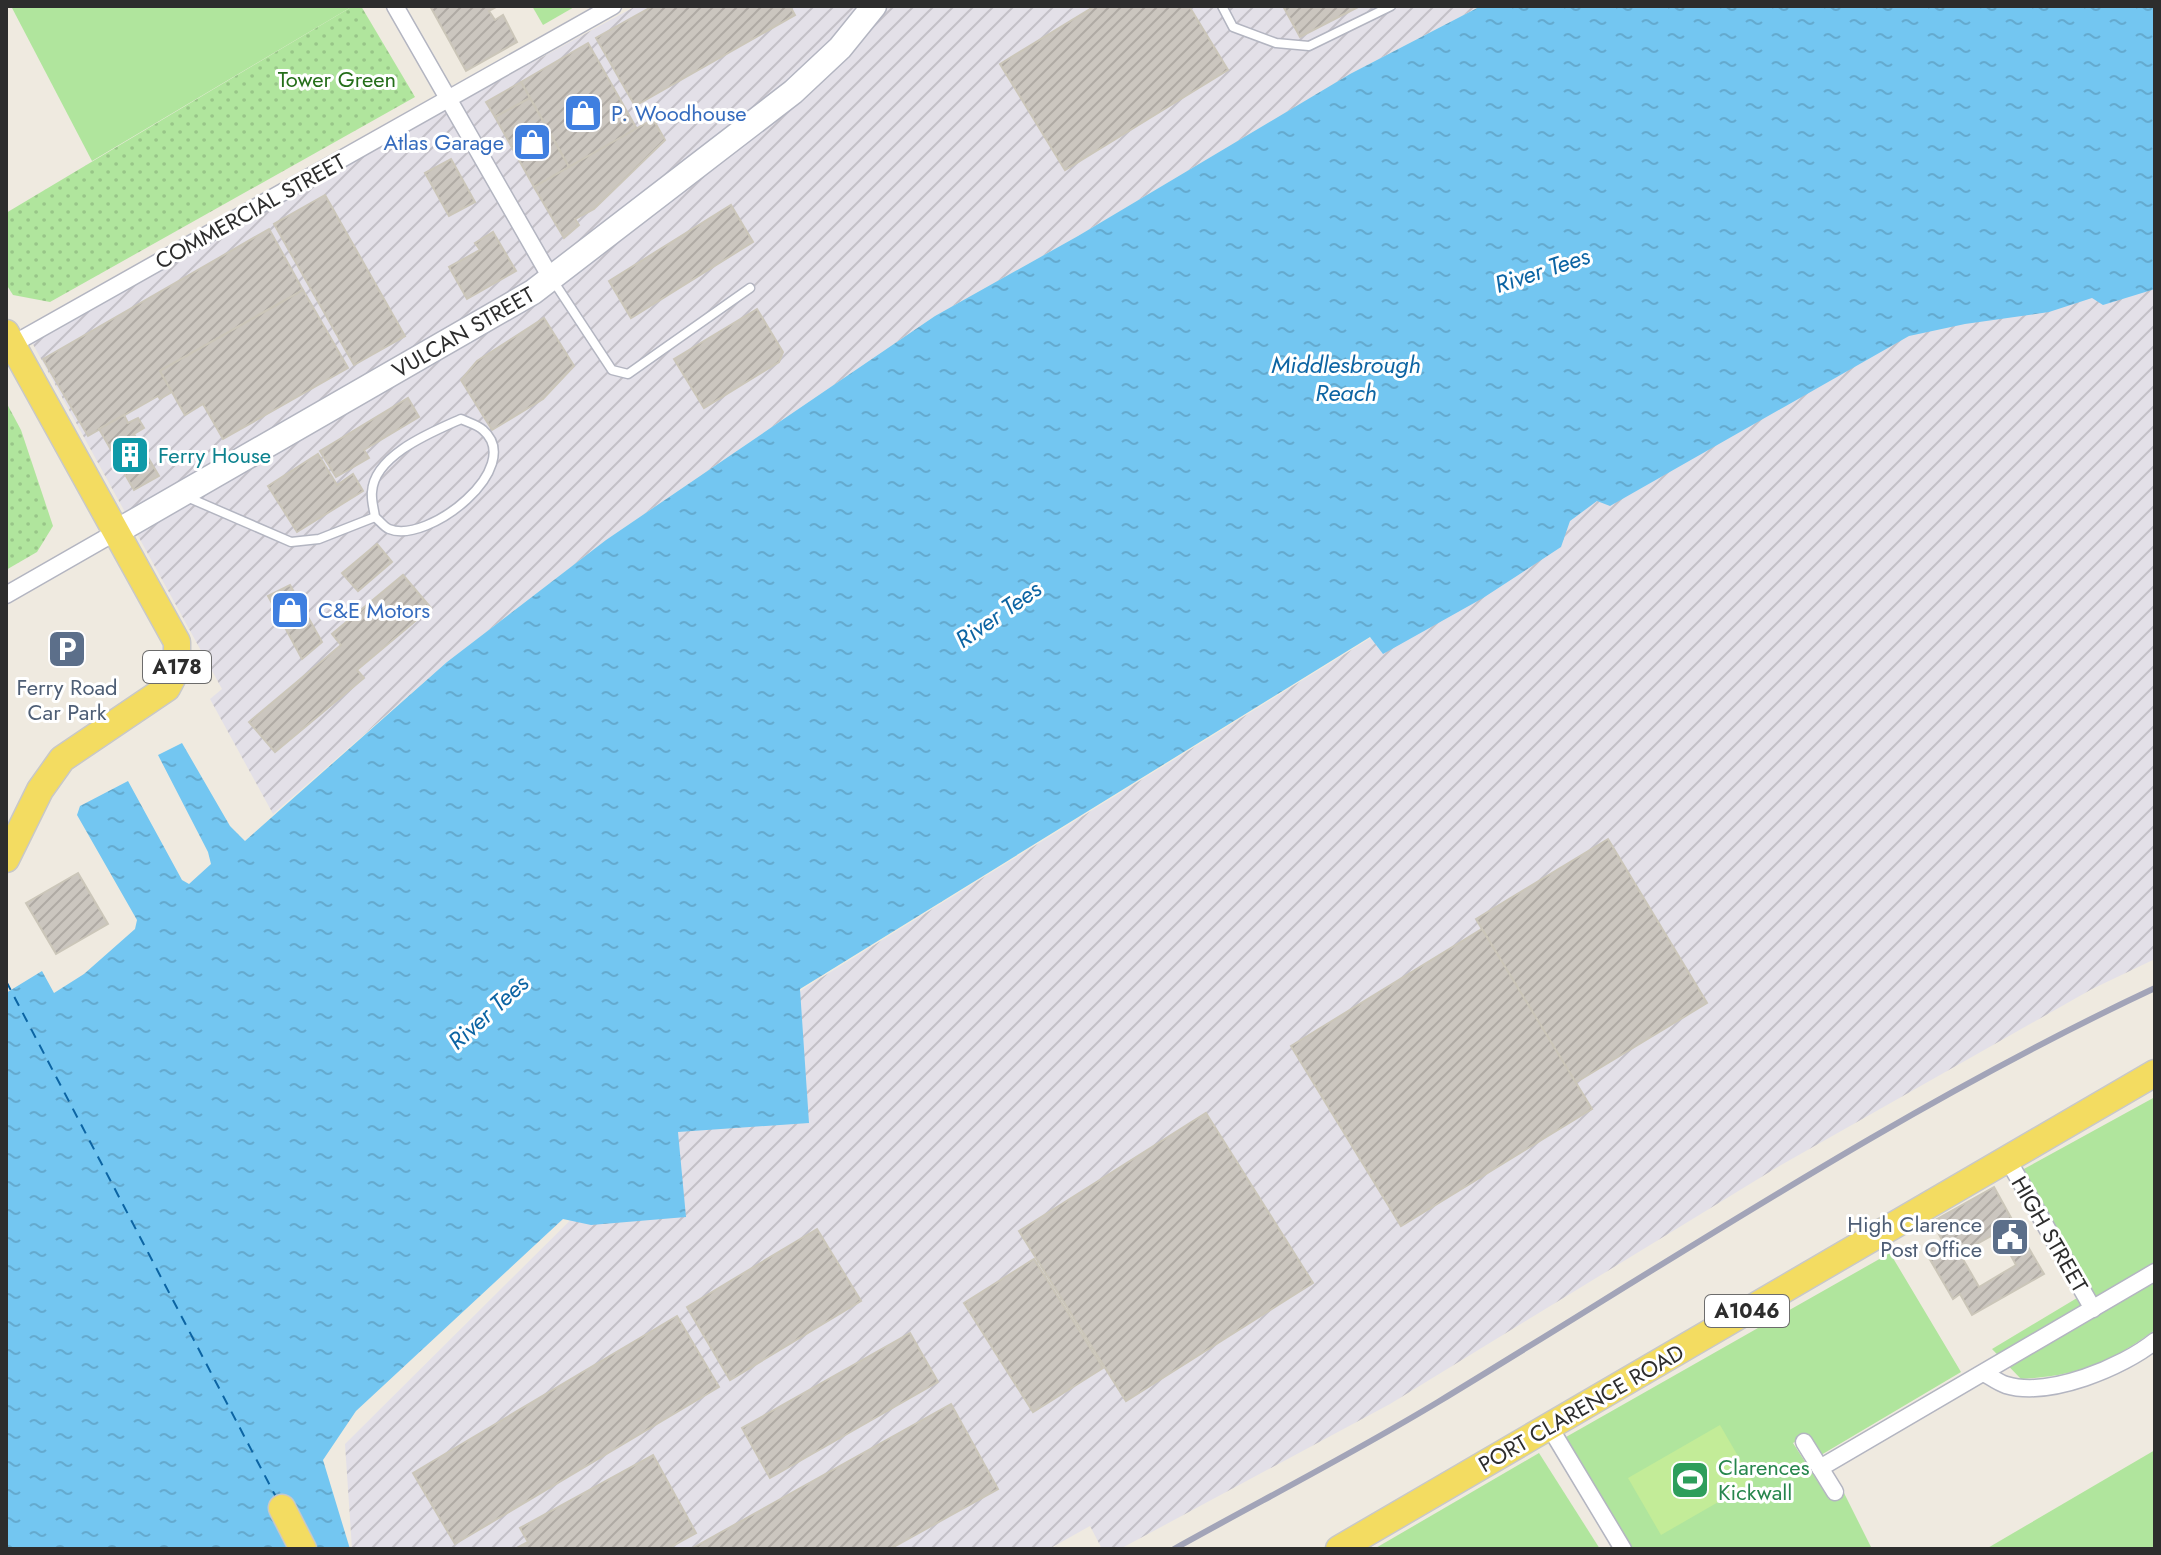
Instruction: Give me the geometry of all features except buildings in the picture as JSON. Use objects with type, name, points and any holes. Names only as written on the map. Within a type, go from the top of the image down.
[{"type":"main road","name":"A178","points":[[6,859],[51,771],[62,759],[167,688],[177,669],[177,642],[8,342]]},
{"type":"main road","name":"PORT CLARENCE ROAD","points":[[1339,1549],[2155,1073]]},
{"type":"main road","points":[[282,1508],[303,1549]]},
{"type":"street","points":[[395,6],[551,278]]},
{"type":"street","name":"COMMERCIAL STREET","points":[[8,342],[613,6]]},
{"type":"street","name":"VULCAN STREET","points":[[6,595],[533,292],[793,92],[840,48],[871,7]]},
{"type":"street","name":"HIGH STREET","points":[[2008,1160],[2093,1309]]},
{"type":"street","points":[[1820,1468],[2155,1272]]},
{"type":"street","points":[[1984,1373],[2004,1385],[2020,1388],[2077,1380],[2127,1361],[2155,1341]]},
{"type":"street","points":[[1549,1426],[1623,1549]]},
{"type":"street","points":[[1804,1442],[1835,1492]]},
{"type":"lane","points":[[1222,6],[1233,27],[1276,43],[1309,46],[1391,6]]},
{"type":"lane","points":[[551,278],[612,370],[628,374],[750,288]]},
{"type":"lane","points":[[461,419],[483,430],[492,444],[493,457],[487,476],[473,494],[455,509],[421,529],[403,531],[389,529],[375,517],[371,490],[379,472],[395,454],[461,419]]},
{"type":"lane","points":[[182,495],[291,542],[319,539],[375,517]]},
{"type":"shaded area","points":[[636,6],[1481,6],[1350,74],[1078,236],[935,316],[606,540],[447,662],[273,814],[210,699],[222,689],[29,337]]},
{"type":"shaded area","points":[[2155,278],[2155,959],[2092,989],[1776,1168],[1390,1404],[1120,1549],[1102,1549],[1090,1526],[1049,1549],[352,1549],[345,1444],[803,989],[1898,312]]},
{"type":"green space","points":[[11,6],[353,6],[92,161]]},
{"type":"green space","name":"Tower Green","points":[[353,6],[361,6],[415,97],[50,302],[13,295],[6,284],[6,213]]},
{"type":"green space","points":[[532,6],[576,6],[543,25]]},
{"type":"green space","points":[[6,402],[21,430],[53,526],[37,552],[6,570]]},
{"type":"green space","points":[[2155,1097],[2155,1330],[2092,1366],[2059,1375],[2021,1379],[1992,1349],[2092,1289],[2022,1170]]},
{"type":"green space","points":[[1890,1253],[1961,1372],[1821,1455],[1808,1435],[1793,1443],[1829,1499],[1843,1491],[1872,1549],[1633,1549],[1566,1437]]},
{"type":"green space","name":"Clarences Kickwall","points":[[1720,1425],[1753,1482],[1661,1535],[1628,1478]]},
{"type":"green space","points":[[2155,1450],[2155,1549],[1986,1549]]},
{"type":"green space","points":[[1539,1453],[1600,1549],[1374,1549]]},
{"type":"water","name":"Middlesbrough Reach","points":[[1481,6],[2155,6],[2155,289],[2103,305],[2092,298],[2049,312],[1909,336],[1610,506],[1597,501],[1570,521],[1561,547],[1483,598],[1383,654],[1370,637],[800,989],[809,1123],[678,1132],[686,1217],[591,1225],[563,1219],[356,1411],[323,1460],[350,1549],[6,1549],[6,993],[42,971],[54,993],[84,974],[135,929],[137,920],[77,815],[80,806],[128,781],[182,880],[189,884],[211,864],[208,852],[158,755],[182,743],[230,826],[245,841],[447,662],[606,540],[935,316],[1078,236],[1350,74]]},
{"type":"ferry route","points":[[6,981],[276,1497]]},
{"type":"railway","points":[[1174,1549],[1406,1421],[1880,1133],[2062,1034],[2155,988]]},
{"type":"place","name":"P. Woodhouse","points":[[583,113]]},
{"type":"place","name":"Atlas Garage","points":[[532,142]]},
{"type":"place","name":"Ferry House","points":[[130,455]]},
{"type":"place","name":"C&E Motors","points":[[290,610]]},
{"type":"place","name":"Ferry Road Car Park","points":[[67,649]]},
{"type":"place","name":"High Clarence Post Office","points":[[2010,1237]]},
{"type":"place","name":"Clarences Kickwall","points":[[1690,1480]]},
{"type":"water label","name":"River Tees","points":[[1542,270]]},
{"type":"water label","name":"River Tees","points":[[998,614]]},
{"type":"water label","name":"River Tees","points":[[488,1012]]}]
